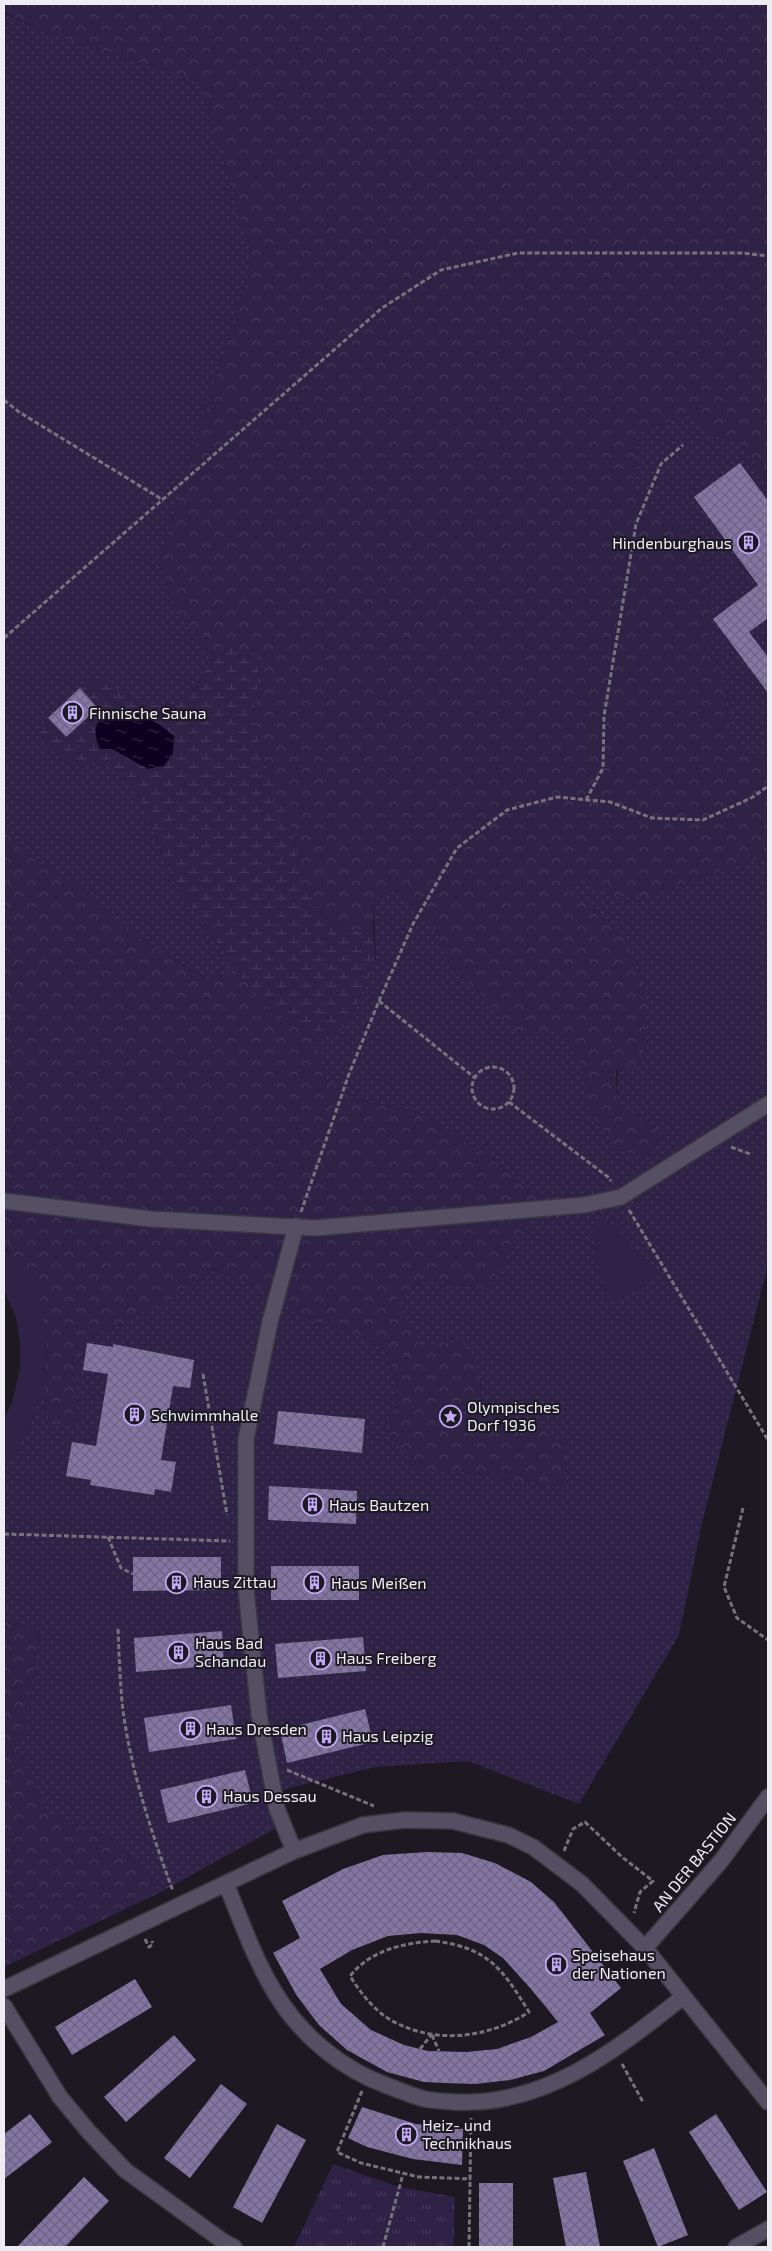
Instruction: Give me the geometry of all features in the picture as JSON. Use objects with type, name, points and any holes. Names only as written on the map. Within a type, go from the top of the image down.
[{"type":"street","points":[[4,1201],[152,1219],[315,1228],[584,1205],[621,1197],[768,1104]]},
{"type":"street","points":[[294,1852],[277,1809],[259,1714],[239,1541],[246,1440],[270,1322],[296,1226]]},
{"type":"street","name":"AN DER BASTION","points":[[645,1948],[721,1861],[768,1797]]},
{"type":"street","points":[[4,1990],[294,1852],[363,1825],[405,1820],[453,1821],[508,1835],[534,1847],[582,1884],[645,1948],[768,2102]]},
{"type":"street","points":[[226,1884],[257,1956],[280,2000],[303,2031],[345,2065],[367,2078],[422,2098],[471,2103],[497,2100],[552,2084],[587,2067],[615,2050],[683,1997]]},
{"type":"street","points":[[4,2006],[60,2097],[125,2170],[224,2242],[234,2247]]},
{"type":"street","points":[[736,2247],[768,2228]]},
{"type":"path","points":[[4,638],[382,308],[441,270],[518,253],[742,253],[768,256]]},
{"type":"path","points":[[4,400],[19,412],[162,500]]},
{"type":"path","points":[[586,800],[603,768],[604,716],[636,524],[661,464],[683,445]]},
{"type":"path","points":[[296,1226],[349,1074],[379,1001],[413,924],[457,848],[507,810],[557,797],[610,802],[652,818],[703,820],[753,797],[768,786]]},
{"type":"path","points":[[379,1001],[475,1078]]},
{"type":"path","points":[[495,1067],[506,1071],[513,1080],[514,1092],[509,1102],[501,1108],[491,1109],[481,1106],[474,1098],[472,1088],[475,1078],[483,1070],[489,1068],[495,1067]]},
{"type":"path","points":[[509,1102],[608,1177],[768,1440]]},
{"type":"path","points":[[203,1374],[228,1521]]},
{"type":"path","points":[[743,1508],[724,1587],[737,1618],[768,1640]]},
{"type":"path","points":[[230,1531],[239,1541]]},
{"type":"path","points":[[4,1534],[239,1541]]},
{"type":"path","points":[[108,1537],[122,1568],[133,1574]]},
{"type":"path","points":[[118,1630],[122,1703],[129,1744],[146,1812],[178,1906]]},
{"type":"path","points":[[268,1762],[378,1808]]},
{"type":"path","points":[[558,1865],[573,1829],[585,1822],[622,1857],[653,1881],[640,1892],[628,1930]]},
{"type":"path","points":[[432,2034],[452,2036],[474,2034],[513,2022],[528,2012],[504,1975],[484,1955],[460,1944],[435,1941],[410,1943],[388,1949],[358,1966],[350,1976],[374,2006],[389,2018],[432,2034],[439,2051]]},
{"type":"path","points":[[148,1947],[153,1944],[152,1942]]},
{"type":"path","points":[[420,2049],[432,2034]]},
{"type":"path","points":[[615,2050],[643,2102]]},
{"type":"path","points":[[367,2078],[337,2152],[361,2163],[403,2174],[419,2177],[471,2179]]},
{"type":"path","points":[[469,2247],[472,2137]]},
{"type":"path","points":[[383,2247],[403,2174]]},
{"type":"green space","points":[[4,4],[768,4],[768,482],[739,443],[710,432],[689,413],[638,433],[631,485],[660,514],[701,543],[709,598],[707,650],[728,694],[730,734],[763,763],[768,759],[768,856],[735,865],[688,884],[643,897],[617,897],[575,879],[566,890],[620,930],[647,995],[642,1066],[616,1070],[617,1103],[664,1134],[651,1157],[620,1151],[590,1112],[581,1064],[561,1030],[518,1037],[483,996],[451,966],[431,921],[393,889],[373,900],[373,932],[343,929],[318,912],[302,872],[288,815],[262,757],[253,721],[258,682],[228,648],[215,657],[178,616],[159,562],[253,260],[200,81],[47,33],[4,12]]},
{"type":"green space","points":[[4,13],[47,33],[200,81],[253,260],[159,562],[178,616],[215,657],[193,691],[169,708],[141,702],[101,681],[89,681],[48,718],[40,730],[81,768],[100,764],[122,771],[147,814],[167,867],[236,970],[208,979],[143,941],[82,888],[17,847],[4,823]]},
{"type":"green space","points":[[690,413],[710,432],[739,443],[768,482],[768,759],[763,763],[730,734],[728,694],[707,650],[709,598],[701,543],[660,514],[631,485],[638,433]]},
{"type":"green space","points":[[228,648],[258,654],[258,682],[253,721],[262,757],[288,815],[302,872],[318,912],[343,929],[373,932],[376,962],[351,1016],[341,1031],[316,1038],[269,1009],[236,970],[186,898],[167,867],[147,814],[122,771],[100,764],[81,768],[46,746],[40,730],[48,718],[66,737],[98,708],[80,688],[89,681],[101,681],[141,702],[169,708],[193,691],[215,657]],"holes":[[[174,736],[122,754],[112,749],[100,749]]]},
{"type":"green space","points":[[4,823],[17,847],[82,888],[143,941],[207,979],[236,970],[269,1009],[316,1038],[325,1080],[363,1101],[421,1113],[488,1156],[540,1199],[489,1288],[426,1280],[395,1300],[422,1345],[463,1342],[481,1375],[480,1411],[531,1426],[568,1443],[564,1484],[517,1481],[468,1472],[420,1472],[390,1434],[397,1386],[386,1351],[363,1337],[312,1321],[245,1281],[210,1269],[172,1299],[85,1338],[76,1393],[78,1426],[49,1424],[44,1388],[46,1337],[8,1250],[4,1248]]},
{"type":"green space","points":[[768,856],[768,1265],[703,1519],[679,1635],[579,1804],[468,1761],[375,1767],[278,1791],[287,1822],[161,1892],[115,1840],[46,1812],[20,1751],[40,1630],[4,1620],[4,1469],[27,1434],[44,1388],[49,1423],[78,1426],[76,1393],[85,1338],[172,1299],[209,1269],[245,1281],[312,1321],[363,1337],[386,1351],[397,1386],[390,1434],[420,1472],[468,1472],[517,1481],[564,1484],[531,1426],[480,1411],[481,1375],[422,1345],[395,1300],[426,1280],[489,1288],[540,1199],[488,1156],[421,1113],[363,1101],[325,1080],[316,1038],[341,1031],[351,1016],[376,962],[373,900],[393,889],[431,921],[451,966],[483,996],[561,1030],[581,1064],[591,1112],[620,1151],[664,1134],[617,1103],[620,930],[566,890],[575,879],[617,897],[688,884],[735,865]]},
{"type":"green space","points":[[605,1215],[610,1225],[614,1223],[658,1278],[620,1299],[607,1303],[591,1233],[598,1230],[593,1220]]},
{"type":"green space","points":[[4,1248],[38,1284],[46,1337],[44,1388],[27,1434],[4,1469],[4,1417],[12,1402],[20,1369],[20,1342],[16,1318],[4,1290]]},
{"type":"green space","points":[[4,1620],[40,1630],[20,1751],[46,1812],[115,1840],[161,1892],[4,1967]]},
{"type":"green space","points":[[333,2164],[399,2187],[455,2197],[454,2247],[294,2247]]},
{"type":"water","points":[[127,709],[159,724],[174,736],[173,753],[164,766],[148,769],[112,749],[100,749],[96,732],[96,726],[99,721],[110,714]]},
{"type":"building","name":"Hindenburghaus","points":[[740,463],[768,501],[768,618],[749,632],[768,657],[768,693],[713,619],[758,585],[694,497]]},
{"type":"building","name":"Finnische Sauna","points":[[80,688],[98,708],[66,737],[48,718]]},
{"type":"building","name":"Schwimmhalle","points":[[87,1343],[113,1347],[113,1344],[194,1360],[190,1388],[173,1386],[161,1460],[176,1462],[171,1492],[155,1489],[154,1495],[90,1485],[91,1480],[66,1476],[72,1442],[96,1446],[108,1374],[83,1370]]},
{"type":"building","points":[[278,1411],[365,1419],[362,1453],[274,1444]]},
{"type":"building","name":"Haus Bautzen","points":[[269,1486],[357,1491],[356,1524],[268,1520]]},
{"type":"building","name":"Haus Zittau","points":[[133,1557],[221,1557],[221,1590],[133,1591]]},
{"type":"building","name":"Haus Meißen","points":[[271,1566],[359,1566],[359,1600],[271,1600]]},
{"type":"building","name":"Haus Bad Schandau","points":[[222,1631],[224,1665],[136,1672],[134,1638]]},
{"type":"building","name":"Haus Freiberg","points":[[363,1637],[366,1671],[278,1678],[275,1644]]},
{"type":"building","name":"Haus Dresden","points":[[231,1705],[236,1739],[149,1752],[144,1718]]},
{"type":"building","name":"Haus Leipzig","points":[[365,1709],[373,1742],[287,1763],[280,1730]]},
{"type":"building","name":"Haus Dessau","points":[[245,1770],[253,1803],[168,1823],[160,1790]]},
{"type":"building","name":"Speisehaus der Nationen","points":[[427,1852],[462,1853],[495,1863],[531,1882],[554,1902],[621,1988],[590,2013],[605,2035],[544,2071],[510,2080],[475,2084],[424,2082],[387,2072],[347,2050],[319,2025],[297,1996],[273,1953],[300,1938],[282,1901],[343,1869],[383,1855]],"holes":[[[421,1933],[457,1935],[484,1945],[503,1958],[558,2022],[531,2037],[497,2049],[466,2052],[428,2051],[404,2045],[371,2030],[341,2004],[320,1969],[352,1950],[388,1936]]]},
{"type":"building","points":[[135,1979],[152,2007],[72,2055],[55,2027]]},
{"type":"building","points":[[174,2035],[196,2060],[126,2122],[104,2097]]},
{"type":"building","points":[[221,2084],[247,2104],[190,2178],[164,2158]]},
{"type":"building","name":"Heiz- und Technikhaus","points":[[362,2107],[416,2124],[463,2129],[462,2165],[413,2159],[367,2147],[348,2138]]},
{"type":"building","points":[[30,2114],[52,2142],[4,2179],[4,2134]]},
{"type":"building","points":[[716,2114],[767,2192],[739,2210],[689,2132]]},
{"type":"building","points":[[277,2124],[306,2140],[262,2223],[233,2207]]},
{"type":"building","points":[[654,2148],[688,2235],[658,2247],[623,2161]]},
{"type":"building","points":[[586,2172],[600,2247],[566,2247],[553,2178]]},
{"type":"building","points":[[84,2177],[109,2201],[65,2247],[17,2247]]},
{"type":"building","points":[[479,2183],[513,2183],[513,2247],[479,2247]]},
{"type":"place","name":"Hindenburghaus","points":[[748,543]]},
{"type":"place","name":"Finnische Sauna","points":[[73,713]]},
{"type":"place","name":"Schwimmhalle","points":[[135,1415]]},
{"type":"place","name":"Olympisches Dorf 1936","points":[[451,1416]]},
{"type":"place","name":"Haus Bautzen","points":[[313,1505]]},
{"type":"place","name":"Haus Zittau","points":[[177,1582]]},
{"type":"place","name":"Haus Meißen","points":[[315,1583]]},
{"type":"place","name":"Haus Bad Schandau","points":[[179,1652]]},
{"type":"place","name":"Haus Freiberg","points":[[320,1658]]},
{"type":"place","name":"Haus Dresden","points":[[190,1729]]},
{"type":"place","name":"Haus Leipzig","points":[[326,1736]]},
{"type":"place","name":"Haus Dessau","points":[[207,1796]]},
{"type":"place","name":"Speisehaus der Nationen","points":[[556,1964]]},
{"type":"place","name":"Heiz- und Technikhaus","points":[[406,2134]]}]
